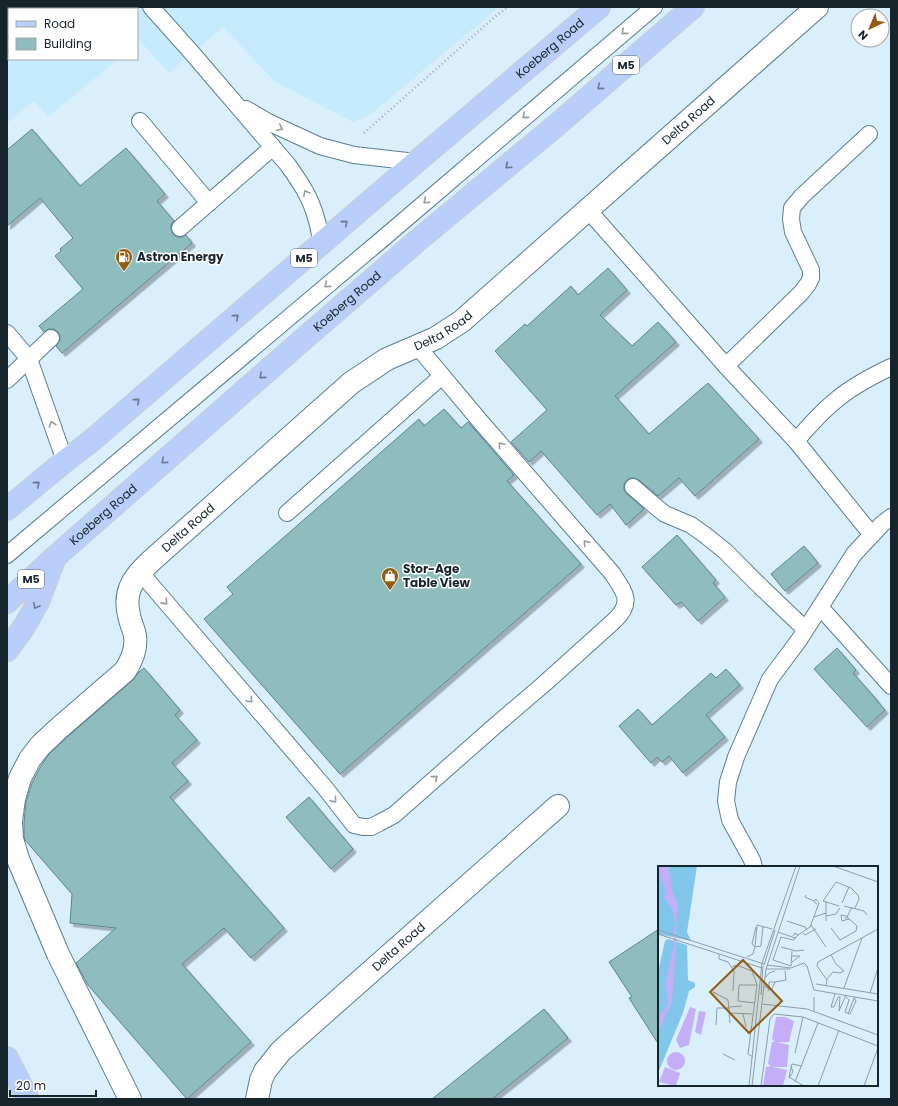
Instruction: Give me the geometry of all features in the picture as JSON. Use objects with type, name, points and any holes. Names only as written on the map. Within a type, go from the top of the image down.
[{"type":"main road","name":"Koeberg Road","points":[[7,509],[90,442],[599,7]]},
{"type":"main road","name":"Koeberg Road","points":[[7,602],[55,557],[303,340],[423,236],[559,123],[693,7]]},
{"type":"main road","points":[[7,650],[24,627],[38,602],[55,557]]},
{"type":"main road","points":[[7,1058],[28,1099]]},
{"type":"street","name":"Delta Road","points":[[130,1099],[58,954],[18,859],[12,839],[11,821],[14,799],[20,778],[30,759],[40,746],[58,729],[125,671],[131,661],[135,649],[135,636],[128,614],[128,597],[130,587],[140,572],[156,556],[352,383],[387,359],[436,338],[462,321],[817,7]]},
{"type":"street","name":"Delta Road","points":[[257,1099],[265,1070],[281,1051],[558,806]]},
{"type":"lane","points":[[151,7],[288,165],[302,185],[310,201],[322,243]]},
{"type":"lane","points":[[7,555],[374,246],[654,7]]},
{"type":"lane","points":[[234,102],[268,122],[320,146],[354,155],[416,162]]},
{"type":"lane","points":[[140,121],[209,203]]},
{"type":"lane","points":[[726,366],[801,293],[808,284],[811,270],[793,232],[791,219],[792,208],[802,196],[868,134]]},
{"type":"lane","points":[[180,228],[273,147]]},
{"type":"lane","points":[[588,210],[726,366],[796,441],[872,535]]},
{"type":"lane","points":[[7,333],[29,359],[65,461]]},
{"type":"lane","points":[[7,380],[52,338]]},
{"type":"lane","points":[[140,572],[326,789],[354,825],[371,827],[394,814],[610,625],[622,613],[625,606],[626,597],[612,573],[418,347]]},
{"type":"lane","points":[[796,441],[818,416],[836,400],[870,378],[891,367]]},
{"type":"lane","points":[[287,513],[442,376]]},
{"type":"lane","points":[[634,488],[665,514],[690,525],[705,534],[725,551],[761,588],[805,629]]},
{"type":"lane","points":[[754,866],[752,860],[730,820],[726,801],[728,782],[736,757],[770,679],[798,640],[854,554],[891,517]]},
{"type":"lane","points":[[820,607],[891,686]]},
{"type":"path","points":[[363,134],[497,15],[508,7]]},
{"type":"shaded area","points":[[7,7],[499,7],[370,115],[353,122],[275,82],[223,27],[169,73],[140,41],[138,42],[138,8],[8,8],[8,60],[117,60],[48,117],[34,101],[7,123]]},
{"type":"building","points":[[32,129],[80,186],[126,148],[165,194],[157,201],[174,221],[171,225],[173,234],[177,237],[186,235],[192,243],[62,353],[56,346],[60,340],[60,335],[58,332],[54,329],[49,329],[44,332],[39,326],[83,289],[55,256],[61,251],[60,249],[73,238],[40,198],[7,226],[7,150]]},
{"type":"building","points":[[608,268],[627,290],[600,315],[632,346],[658,322],[676,342],[615,396],[649,434],[708,383],[759,439],[695,496],[679,478],[658,496],[639,480],[630,478],[624,485],[624,490],[644,509],[626,525],[610,504],[597,515],[541,451],[529,462],[511,442],[547,410],[495,351],[525,324],[527,326],[571,286],[578,295]]},
{"type":"building","name":"Stor-Age Table View","points":[[444,409],[461,428],[468,422],[514,475],[507,481],[581,564],[340,774],[204,619],[233,594],[227,587],[419,419],[424,426]]},
{"type":"building","points":[[677,535],[716,580],[713,583],[725,597],[698,621],[681,602],[676,605],[642,567]]},
{"type":"building","points":[[804,546],[818,563],[785,591],[771,574]]},
{"type":"building","points":[[837,648],[856,670],[853,673],[885,710],[867,727],[814,669]]},
{"type":"building","points":[[144,668],[180,710],[175,715],[197,740],[172,763],[188,781],[170,797],[284,928],[251,958],[224,928],[182,964],[251,1042],[187,1099],[88,985],[76,963],[116,928],[70,923],[72,894],[24,837],[26,802],[32,783],[49,754],[133,680]]},
{"type":"building","points":[[726,669],[740,685],[706,715],[725,737],[683,773],[669,756],[662,762],[657,757],[651,763],[619,726],[638,709],[652,725],[711,673],[716,678]]},
{"type":"building","points":[[309,797],[353,849],[331,869],[286,817]]},
{"type":"building","points":[[658,930],[658,1043],[629,998],[632,997],[609,962]]},
{"type":"building","points":[[544,1009],[568,1038],[492,1099],[432,1099]]},
{"type":"place","name":"Astron Energy","points":[[124,272]]},
{"type":"place","name":"Stor-Age Table View","points":[[390,591]]}]
